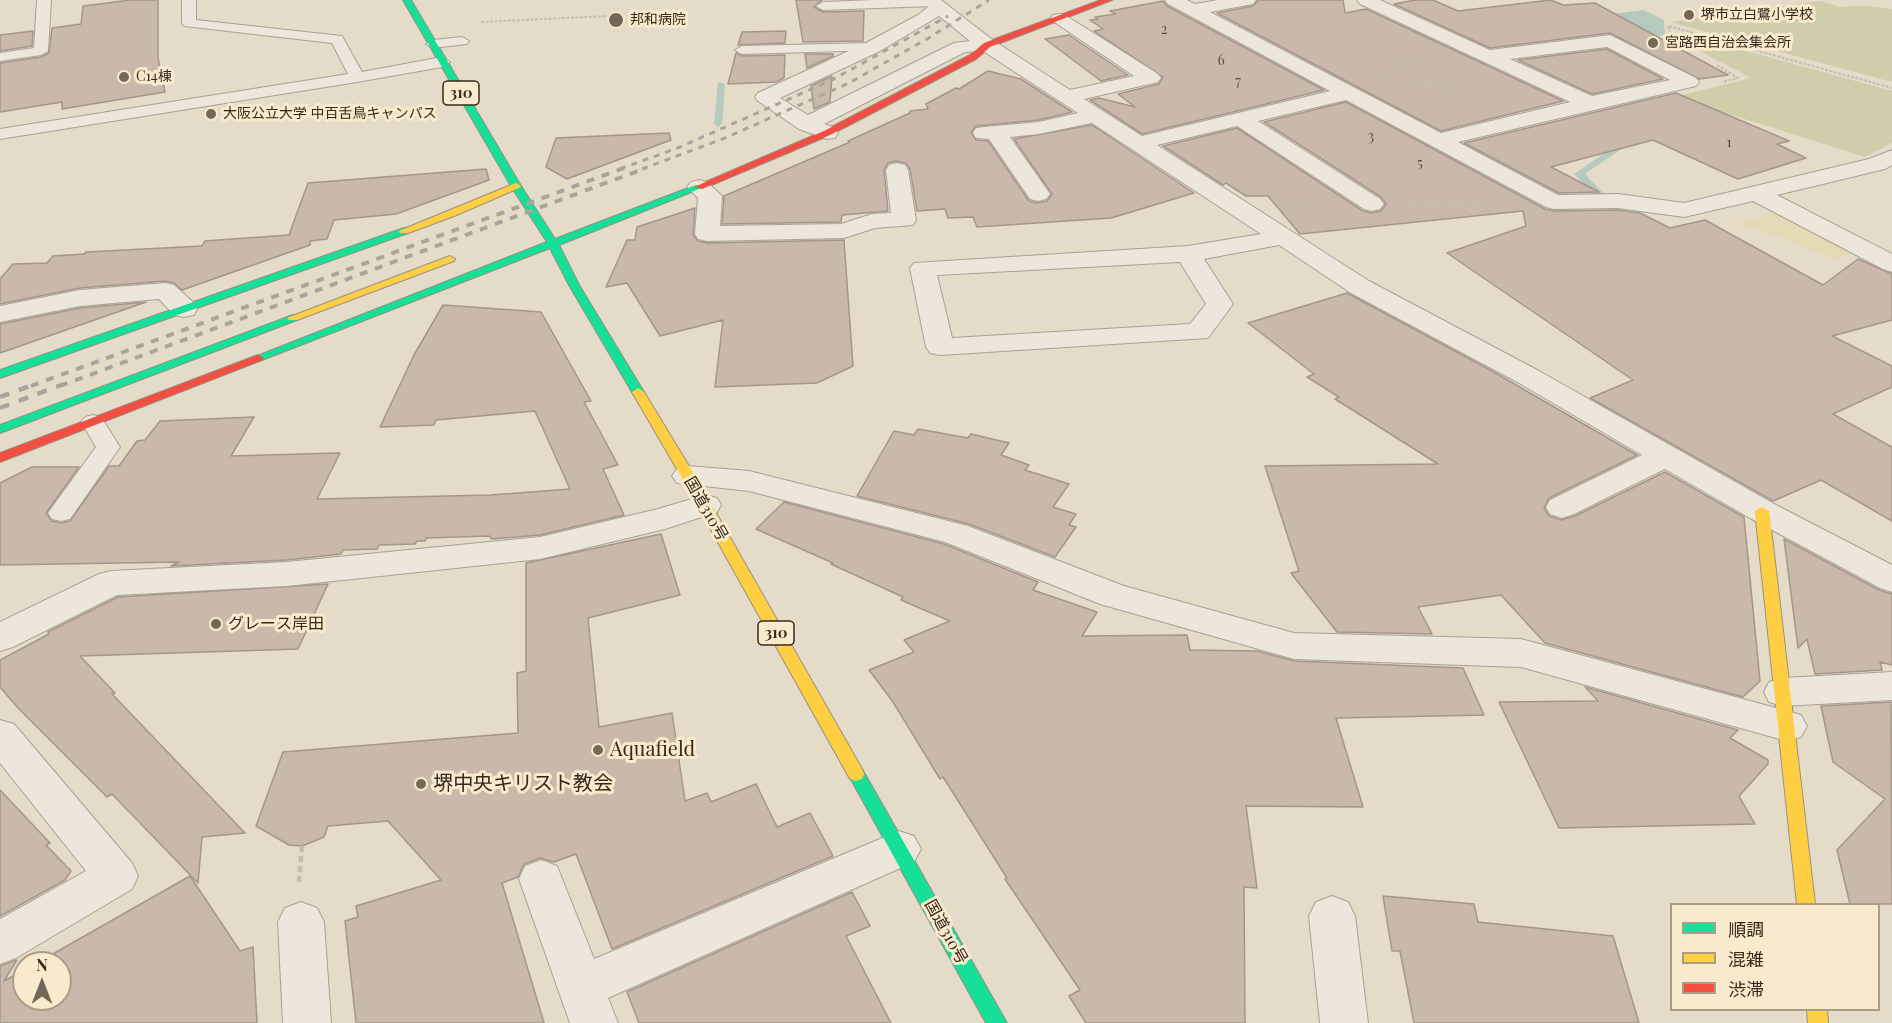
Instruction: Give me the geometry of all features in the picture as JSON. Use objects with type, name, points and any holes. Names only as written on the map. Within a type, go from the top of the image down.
[{"type":"main road","name":"国道310号","points":[[407,0],[516,186],[553,243],[574,285],[696,491],[997,1023]]},
{"type":"main road","points":[[0,458],[699,187],[827,133],[973,57],[987,45],[1108,0]]},
{"type":"main road","points":[[0,374],[451,214],[516,186]]},
{"type":"main road","points":[[0,429],[468,253]]},
{"type":"main road","points":[[1762,511],[1806,903]]},
{"type":"street","points":[[1174,0],[1554,202],[1618,201],[1684,210],[1877,164],[1892,157]]},
{"type":"street","points":[[1193,10],[1247,0]]},
{"type":"street","points":[[1366,0],[1590,103]]},
{"type":"street","points":[[827,133],[801,126],[765,97],[873,47],[924,19],[934,3],[987,45],[1069,96],[1360,287],[1529,377],[1762,511],[1892,580]]},
{"type":"street","points":[[1059,19],[1151,78],[1069,96]]},
{"type":"street","points":[[1439,140],[1590,103],[1689,82],[1610,41],[1487,56]]},
{"type":"street","points":[[801,126],[961,47],[987,45]]},
{"type":"street","points":[[1140,143],[1349,93]]},
{"type":"street","points":[[1038,194],[989,133],[1039,128],[1098,115]]},
{"type":"street","points":[[1240,119],[1372,204]]},
{"type":"street","points":[[699,187],[710,196],[707,234],[844,231],[872,221],[904,220],[897,170]]},
{"type":"street","points":[[1756,193],[1892,264]]},
{"type":"street","points":[[1188,254],[1220,304],[1198,332],[940,347],[923,268],[1188,254],[1283,237]]},
{"type":"street","points":[[0,314],[81,298],[165,291],[184,309]]},
{"type":"street","points":[[1562,507],[1666,456]]},
{"type":"street","points":[[0,639],[111,583],[286,574],[540,548],[665,518],[696,491],[749,481],[956,534],[1113,595],[1294,646],[1521,653],[1785,709],[1892,686]]},
{"type":"street","points":[[0,735],[116,876],[0,943]]},
{"type":"street","points":[[541,879],[588,1005],[899,849]]},
{"type":"street","points":[[1332,916],[1344,1023]]},
{"type":"street","points":[[301,922],[307,1023]]},
{"type":"lane","points":[[0,57],[41,51],[44,0]]},
{"type":"lane","points":[[189,0],[189,23],[337,39],[357,77]]},
{"type":"lane","points":[[823,6],[934,3]]},
{"type":"lane","points":[[433,45],[462,41]]},
{"type":"lane","points":[[742,50],[808,44],[873,47]]},
{"type":"lane","points":[[0,134],[442,62]]},
{"type":"lane","points":[[61,513],[108,447],[93,422]]},
{"type":"path","points":[[479,23],[607,16]]},
{"type":"path","points":[[1674,27],[1892,88]]},
{"type":"path","points":[[1391,84],[1392,66],[1405,59],[1416,57]]},
{"type":"path","points":[[1427,87],[1429,83],[1444,82]]},
{"type":"path","points":[[1400,84],[1455,89],[1457,85]]},
{"type":"shaded area","points":[[1820,1],[1840,7],[1864,6],[1892,9],[1892,82],[1670,22]]},
{"type":"shaded area","points":[[1644,10],[1664,20],[1665,35],[1637,38],[1596,16]]},
{"type":"shaded area","points":[[1685,34],[1892,91],[1892,143],[1865,157],[1675,97],[1751,78],[1707,55],[1680,36]]},
{"type":"shaded area","points":[[1781,212],[1855,252],[1836,260],[1772,234],[1733,224]]},
{"type":"building","points":[[131,0],[158,0],[158,58],[165,92],[62,109],[62,102],[0,112],[0,63],[41,57],[49,53],[52,28],[81,24],[83,6]]},
{"type":"building","points":[[796,0],[822,0],[814,7],[823,12],[864,11],[863,41],[803,42]]},
{"type":"building","points":[[1258,0],[1343,0],[1345,13],[1366,9],[1563,101],[1441,131],[1217,13],[1253,6]]},
{"type":"building","points":[[1415,0],[1433,0],[1458,11],[1551,0],[1563,5],[1595,3],[1728,75],[1699,79],[1610,33],[1490,48],[1394,4]]},
{"type":"building","points":[[1163,1],[1167,6],[1324,90],[1142,134],[1090,100],[1099,98],[1135,107],[1118,94],[1159,84],[1163,77],[1094,31],[1103,29],[1090,20],[1116,14],[1110,11]]},
{"type":"building","points":[[33,31],[32,46],[0,51],[0,35]]},
{"type":"building","points":[[786,31],[785,43],[738,45],[742,32]]},
{"type":"building","points":[[1069,35],[1128,75],[1101,81],[1045,39]]},
{"type":"building","points":[[1607,49],[1663,79],[1592,94],[1518,60]]},
{"type":"building","points":[[736,53],[742,56],[785,55],[784,78],[776,82],[728,84]]},
{"type":"building","points":[[805,54],[833,54],[833,56],[807,68]]},
{"type":"building","points":[[988,71],[1021,79],[1072,112],[1039,120],[976,126],[971,132],[976,140],[988,141],[1029,201],[1037,203],[1047,201],[1052,194],[1014,139],[1092,125],[1194,193],[1111,218],[977,227],[973,217],[948,218],[945,209],[917,211],[910,169],[906,163],[896,161],[888,163],[884,170],[888,211],[842,215],[841,222],[722,224],[724,196],[850,142],[848,141],[910,113],[910,111],[928,109],[926,104],[956,88],[959,89]]},
{"type":"building","points":[[832,76],[830,102],[814,109],[811,86]]},
{"type":"building","points":[[1676,93],[1789,141],[1777,144],[1806,158],[1738,179],[1653,140],[1551,167],[1599,192],[1559,193],[1464,143]]},
{"type":"building","points":[[1346,102],[1545,209],[1554,211],[1618,210],[1640,213],[1670,228],[1705,220],[1823,285],[1858,259],[1892,274],[1892,320],[1832,336],[1892,366],[1892,387],[1833,414],[1892,447],[1892,521],[1821,480],[1773,501],[1590,398],[1633,380],[1447,253],[1526,226],[1523,211],[1300,234],[1268,196],[1246,196],[1226,183],[1223,185],[1163,146],[1237,128],[1363,211],[1371,213],[1381,211],[1386,204],[1381,197],[1264,122]]},
{"type":"building","points":[[669,133],[671,140],[567,179],[546,167],[556,138]]},
{"type":"building","points":[[486,169],[489,180],[396,214],[334,220],[327,239],[310,241],[310,245],[182,290],[174,283],[165,281],[80,288],[0,304],[0,279],[13,264],[47,263],[53,256],[86,252],[202,246],[205,241],[289,235],[308,183]]},
{"type":"building","points":[[695,208],[693,235],[698,241],[707,243],[844,240],[853,366],[817,383],[715,387],[723,320],[660,336],[627,283],[606,287],[627,240],[635,240],[637,227]]},
{"type":"building","points":[[1347,293],[1492,371],[1637,455],[1549,498],[1544,508],[1549,516],[1561,520],[1575,516],[1665,472],[1744,517],[1760,681],[1743,697],[1545,643],[1501,595],[1418,607],[1432,634],[1337,632],[1291,573],[1299,571],[1265,466],[1438,464],[1335,399],[1339,397],[1307,377],[1314,374],[1248,323]]},
{"type":"building","points":[[146,302],[0,353],[0,324],[80,308]]},
{"type":"building","points":[[443,305],[541,312],[591,401],[584,402],[618,465],[603,469],[624,515],[540,535],[492,539],[489,536],[426,538],[425,541],[417,541],[415,544],[379,545],[377,549],[343,550],[341,554],[287,560],[171,566],[179,562],[0,565],[0,483],[32,467],[79,467],[46,513],[52,521],[61,523],[70,521],[109,466],[119,466],[137,441],[145,440],[160,421],[254,417],[231,456],[340,453],[317,499],[491,495],[570,489],[535,411],[436,420],[434,425],[380,427],[414,355]]},
{"type":"building","points":[[918,429],[968,438],[971,434],[1009,443],[1001,455],[1029,465],[1025,470],[1069,484],[1053,507],[1076,514],[1069,525],[1076,527],[1055,557],[969,524],[857,496],[894,431],[914,435]]},
{"type":"building","points":[[784,502],[944,544],[1038,582],[1033,590],[1097,612],[1082,636],[1187,635],[1190,650],[1257,651],[1294,661],[1463,668],[1484,715],[1336,718],[1363,807],[1246,806],[1257,888],[1244,887],[1245,1023],[1086,1023],[1069,996],[1080,990],[1005,879],[1007,878],[943,777],[940,779],[893,702],[869,670],[914,652],[904,640],[950,621],[901,600],[903,597],[831,564],[833,563],[756,529]]},
{"type":"building","points":[[661,534],[680,595],[588,618],[599,727],[672,713],[685,801],[707,793],[711,802],[756,784],[777,827],[810,813],[833,856],[612,949],[576,854],[554,862],[540,858],[524,864],[518,877],[502,883],[544,1023],[356,1023],[345,921],[358,917],[356,906],[441,880],[388,821],[328,826],[324,837],[302,846],[289,845],[256,826],[283,752],[518,733],[517,673],[526,671],[526,563]]},
{"type":"building","points":[[1784,539],[1879,590],[1892,594],[1892,665],[1880,662],[1882,670],[1815,674],[1807,639],[1798,648]]},
{"type":"building","points":[[328,584],[298,649],[80,656],[115,693],[112,694],[245,833],[202,837],[198,883],[112,794],[107,797],[0,687],[0,660],[49,634],[48,632],[118,597]]},
{"type":"building","points":[[1585,687],[1738,730],[1730,738],[1768,760],[1768,764],[1739,796],[1755,824],[1559,828],[1499,702],[1598,701]]},
{"type":"building","points":[[1891,702],[1892,904],[1850,903],[1837,850],[1885,799],[1833,762],[1821,706]]},
{"type":"building","points":[[0,790],[50,843],[46,845],[71,871],[65,880],[0,916]]},
{"type":"building","points":[[190,876],[240,951],[253,947],[257,1023],[0,1023],[0,966],[12,962],[12,968],[4,981],[12,977],[12,1011],[72,1011],[72,951],[58,951]]},
{"type":"building","points":[[852,892],[870,926],[846,936],[891,1023],[639,1023],[627,992]]},
{"type":"building","points":[[1383,896],[1474,904],[1478,922],[1613,936],[1639,1023],[1414,1023],[1400,951],[1392,951]]},
{"type":"waterway","points":[[718,124],[721,84]]},
{"type":"waterway","points":[[1599,194],[1579,174],[1627,141]]},
{"type":"railway","points":[[642,169],[725,138],[849,83],[927,39],[989,0]]},
{"type":"railway","points":[[620,169],[680,147],[832,80],[948,16]]},
{"type":"railway","points":[[31,386],[624,168]]},
{"type":"railway","points":[[60,386],[646,168]]},
{"type":"railway","points":[[0,397],[35,384]]},
{"type":"railway","points":[[0,408],[64,384]]},
{"type":"traffic: fast","points":[[407,0],[516,186],[553,244],[574,285],[638,392]]},
{"type":"traffic: fast","points":[[258,358],[699,187]]},
{"type":"traffic: fast","points":[[0,374],[404,231]]},
{"type":"traffic: fast","points":[[0,429],[293,318]]},
{"type":"traffic: fast","points":[[856,774],[997,1023]]},
{"type":"traffic: slow","points":[[404,231],[516,186]]},
{"type":"traffic: slow","points":[[293,318],[450,259]]},
{"type":"traffic: slow","points":[[638,392],[856,774]]},
{"type":"traffic: slow","points":[[1762,511],[1806,903]]},
{"type":"traffic: slow","points":[[1817,1011],[1818,1023]]},
{"type":"traffic: jam","points":[[699,187],[827,133],[973,57],[987,45],[1108,0]]},
{"type":"traffic: jam","points":[[0,458],[258,358]]},
{"type":"place","name":"堺市立白鷺小学校","points":[[1689,15]]},
{"type":"place","name":"邦和病院","points":[[616,20]]},
{"type":"place","name":"宮路西自治会集会所","points":[[1653,43]]},
{"type":"place","name":"C14棟","points":[[124,77]]},
{"type":"place","name":"大阪公立大学 中百舌鳥キャンパス","points":[[211,114]]},
{"type":"place","name":"グレース岸田","points":[[216,624]]},
{"type":"place","name":"Aquafield","points":[[598,750]]},
{"type":"place","name":"堺中央キリスト教会","points":[[421,784]]}]
